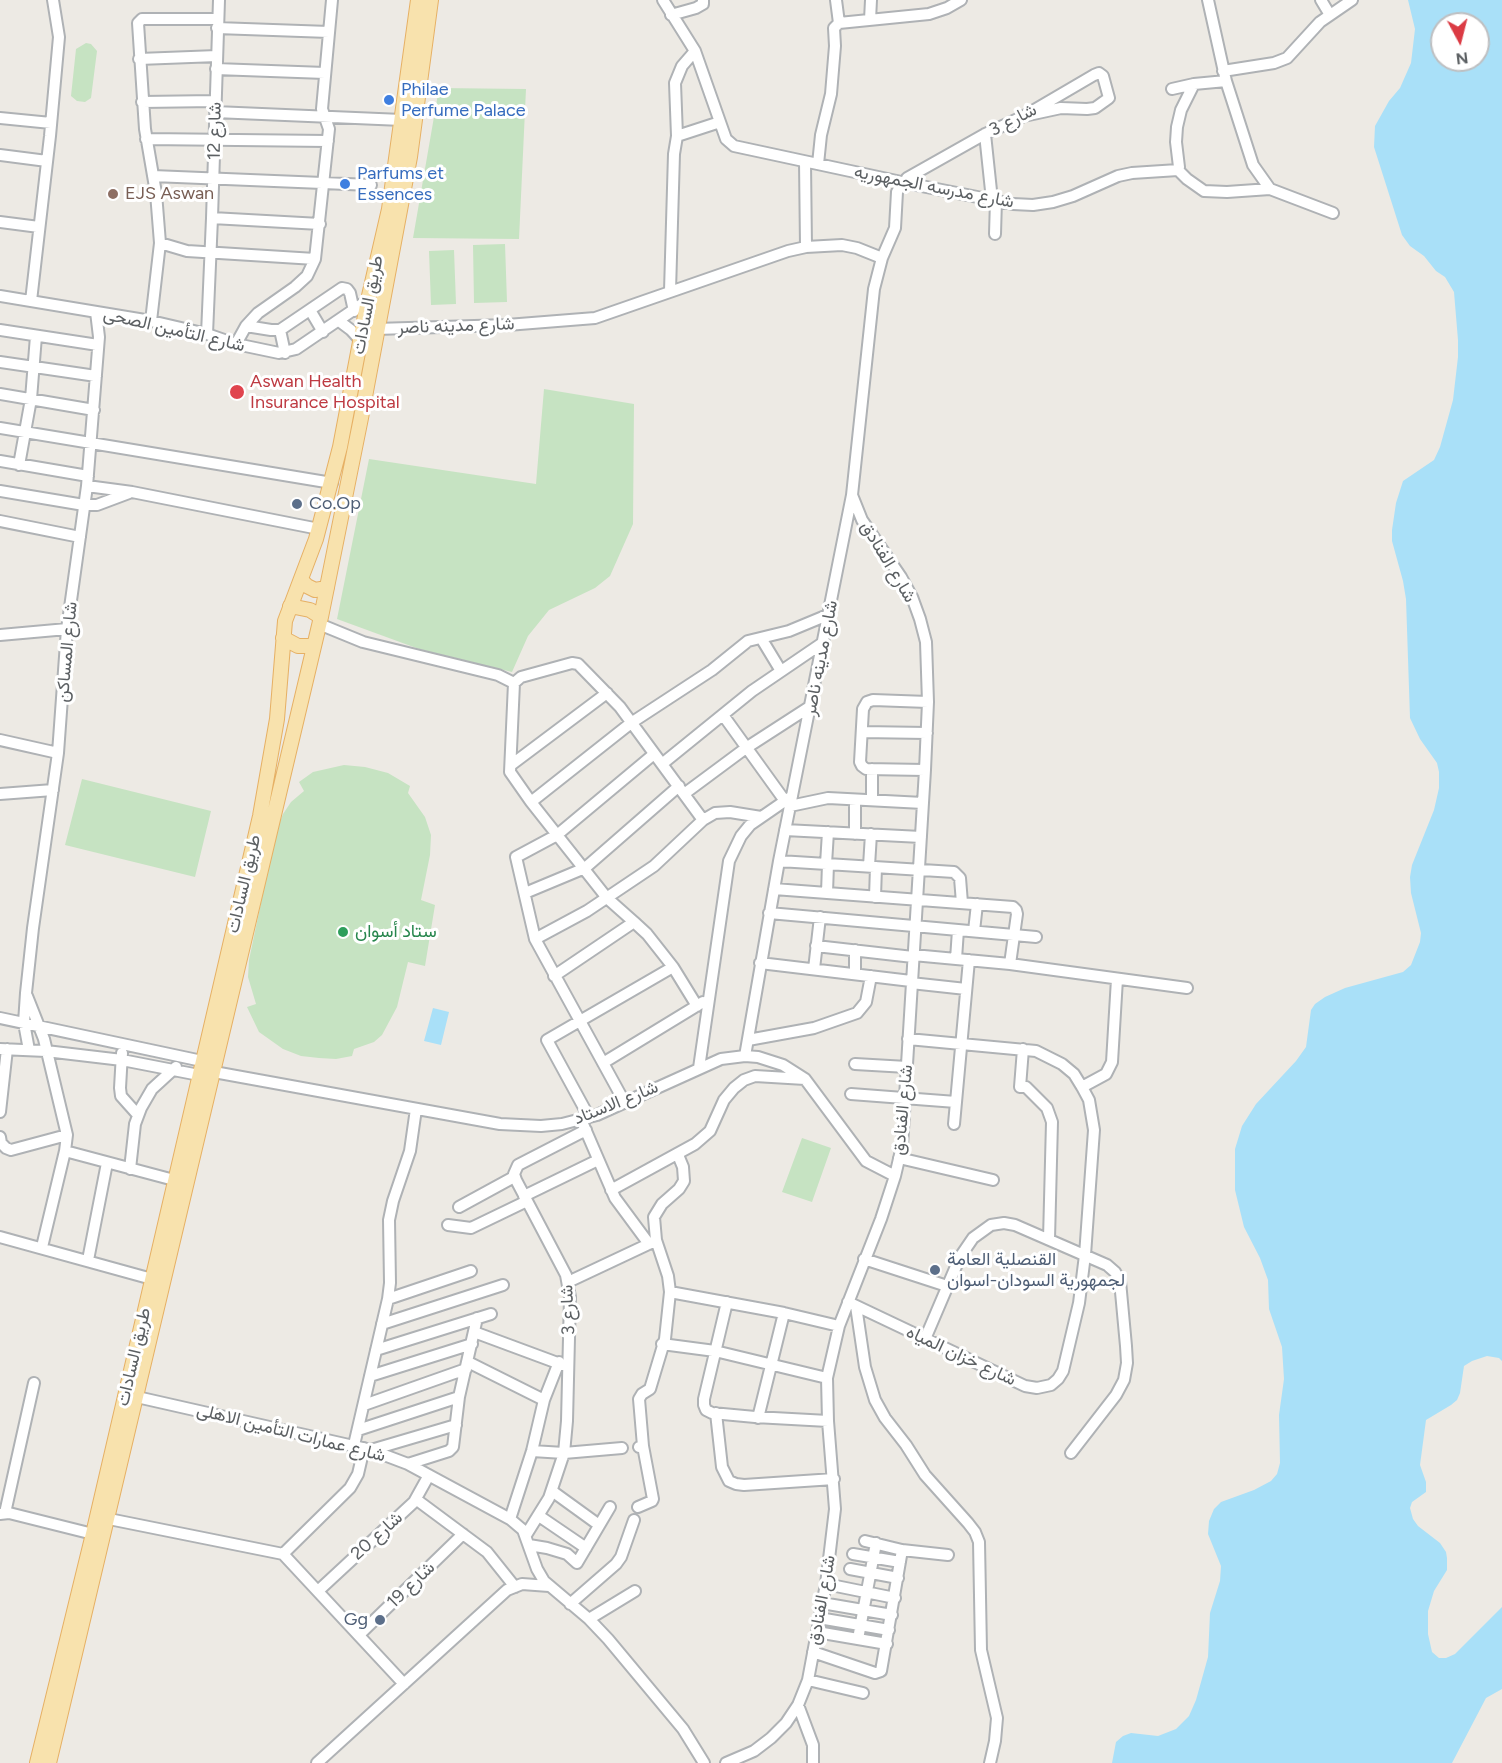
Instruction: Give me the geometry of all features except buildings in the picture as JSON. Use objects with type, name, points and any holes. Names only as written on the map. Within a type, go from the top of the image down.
[{"type":"main road","name":"طريق السادات","points":[[49,1763],[93,1534],[264,797],[274,739],[285,621],[319,529],[342,438],[368,300],[389,209],[418,0]]},
{"type":"main road","name":"طريق السادات","points":[[37,1763],[109,1519],[320,621],[410,158],[431,0]]},
{"type":"main road","points":[[301,580],[310,589],[327,588]]},
{"type":"main road","points":[[290,606],[303,608],[320,621]]},
{"type":"main road","points":[[283,638],[298,646],[314,645]]},
{"type":"main road","points":[[282,668],[290,663],[299,665],[307,675]]},
{"type":"street","points":[[31,301],[59,37],[53,0]]},
{"type":"street","name":"شارع 12","points":[[207,334],[213,218],[219,0]]},
{"type":"street","points":[[236,344],[246,326],[258,313],[307,276],[315,259],[329,129],[322,109],[332,0]]},
{"type":"street","points":[[663,0],[695,51],[720,122],[677,136]]},
{"type":"street","points":[[671,15],[696,8],[703,4],[703,0]]},
{"type":"street","points":[[818,164],[821,135],[831,94],[836,46],[833,32],[839,23],[836,0]]},
{"type":"street","points":[[870,20],[871,0]]},
{"type":"street","points":[[839,23],[929,14],[961,0]]},
{"type":"street","points":[[1208,0],[1224,76],[1253,165],[1270,189]]},
{"type":"street","points":[[1321,0],[1330,15]]},
{"type":"street","points":[[1172,89],[1281,61],[1291,55],[1320,22],[1352,0]]},
{"type":"street","points":[[151,321],[160,243],[142,102],[138,23],[142,19],[329,32]]},
{"type":"street","points":[[670,291],[674,154],[677,136],[675,83],[682,66],[695,51]]},
{"type":"street","points":[[139,58],[217,56]]},
{"type":"street","points":[[216,69],[325,73]]},
{"type":"street","name":"شارع 3","points":[[906,183],[906,178],[985,134],[1024,116],[1097,74],[1103,76],[1109,98],[1095,108],[1061,108],[1024,116]]},
{"type":"street","points":[[1194,84],[1181,110],[1177,127],[1178,170],[1187,179],[1204,191],[1270,189],[1333,213]]},
{"type":"street","points":[[142,102],[402,120]]},
{"type":"street","points":[[0,118],[51,123]]},
{"type":"street","name":"شارع مدرسه الجمهوريه","points":[[720,122],[726,139],[734,146],[906,183],[1033,205],[1073,196],[1118,176],[1178,170]]},
{"type":"street","points":[[985,134],[994,200],[995,234]]},
{"type":"street","points":[[147,139],[328,141]]},
{"type":"street","points":[[0,155],[47,161]]},
{"type":"street","points":[[805,162],[806,247]]},
{"type":"street","points":[[153,176],[371,185]]},
{"type":"street","name":"شارع مدينه ناصر","points":[[746,1056],[789,801],[830,614],[852,495],[873,288],[882,258],[895,228],[897,192],[906,183]]},
{"type":"street","points":[[213,218],[320,224]]},
{"type":"street","points":[[0,222],[39,227]]},
{"type":"street","points":[[160,243],[187,251],[211,254],[315,259]]},
{"type":"street","name":"شارع مدينه ناصر","points":[[376,329],[580,321],[610,315],[670,291],[806,247],[842,245],[882,258]]},
{"type":"street","points":[[246,326],[280,330],[342,288],[347,289],[350,293],[354,311]]},
{"type":"street","name":"شارع التأمين الصحى","points":[[0,296],[151,321],[273,353],[285,353]]},
{"type":"street","points":[[280,330],[285,353],[296,350],[368,300]]},
{"type":"street","points":[[310,310],[322,332]]},
{"type":"street","name":"شارع المساكن","points":[[29,1050],[24,1023],[26,993],[58,753],[67,629],[91,443],[99,345],[96,312]]},
{"type":"street","points":[[339,321],[361,341]]},
{"type":"street","points":[[0,330],[99,345]]},
{"type":"street","points":[[19,465],[31,399],[36,336]]},
{"type":"street","points":[[0,362],[96,376]]},
{"type":"street","points":[[0,394],[94,410]]},
{"type":"street","points":[[0,428],[332,483]]},
{"type":"street","points":[[0,461],[132,492],[319,529]]},
{"type":"street","points":[[0,490],[84,505],[97,505],[132,492]]},
{"type":"street","name":"شارع الفنادق","points":[[726,1763],[754,1751],[786,1723],[798,1705],[808,1680],[826,1584],[834,1518],[834,1479],[828,1421],[827,1378],[840,1326],[852,1304],[864,1259],[881,1219],[900,1158],[926,770],[928,702],[926,642],[916,608],[901,577],[860,515],[852,495]]},
{"type":"street","points":[[0,521],[80,537]]},
{"type":"street","points":[[531,802],[631,723],[712,670],[748,641],[789,631],[830,614]]},
{"type":"street","points":[[320,621],[363,642],[498,675],[514,682]]},
{"type":"street","points":[[0,635],[67,629]]},
{"type":"street","points":[[761,638],[782,671]]},
{"type":"street","points":[[662,764],[723,715],[824,642]]},
{"type":"street","points":[[514,682],[521,677],[572,663],[578,664],[607,693],[703,819]]},
{"type":"street","points":[[514,682],[510,772],[607,898],[647,934],[673,967],[697,1006]]},
{"type":"street","points":[[511,765],[607,693]]},
{"type":"street","points":[[926,770],[872,769],[864,768],[860,764],[863,709],[870,701],[928,702]]},
{"type":"street","points":[[525,894],[585,868],[681,790],[811,706]]},
{"type":"street","points":[[723,715],[746,748],[789,801]]},
{"type":"street","points":[[862,732],[927,733]]},
{"type":"street","points":[[0,740],[58,753]]},
{"type":"street","points":[[625,1102],[535,939],[516,857],[557,835],[654,754]]},
{"type":"street","points":[[872,769],[872,800]]},
{"type":"street","points":[[0,794],[53,790]]},
{"type":"street","points":[[699,1068],[729,861],[741,836],[761,817],[789,801],[828,798],[923,802]]},
{"type":"street","points":[[855,800],[855,834]]},
{"type":"street","points":[[535,939],[587,912],[654,866],[703,819],[715,813],[730,812],[761,817]]},
{"type":"street","points":[[785,830],[921,837]]},
{"type":"street","points":[[827,893],[828,832]]},
{"type":"street","points":[[871,834],[875,897]]},
{"type":"street","points":[[779,861],[957,873],[960,878],[962,903]]},
{"type":"street","points":[[774,890],[1015,908],[1017,914],[1010,964]]},
{"type":"street","points":[[974,931],[977,904]]},
{"type":"street","points":[[769,913],[1036,937]]},
{"type":"street","points":[[814,969],[820,917]]},
{"type":"street","points":[[554,976],[634,922]]},
{"type":"street","points":[[956,959],[958,930]]},
{"type":"street","points":[[816,946],[1010,964],[1187,988]]},
{"type":"street","points":[[855,950],[855,974]]},
{"type":"street","points":[[954,1124],[969,960]]},
{"type":"street","points":[[760,963],[966,988]]},
{"type":"street","points":[[638,1507],[652,1501],[653,1498],[641,1446],[639,1399],[640,1395],[650,1389],[666,1331],[670,1292],[668,1276],[652,1242],[625,1213],[611,1190],[598,1160],[586,1122],[547,1040],[673,967]]},
{"type":"street","points":[[748,1040],[814,1028],[858,1012],[866,1002],[871,976]]},
{"type":"street","points":[[1082,1087],[1106,1074],[1112,1062],[1117,978]]},
{"type":"street","name":"شارع المساكن","points":[[26,993],[39,1025],[67,1135]]},
{"type":"street","points":[[603,1064],[709,999]]},
{"type":"street","points":[[0,1018],[202,1061]]},
{"type":"street","name":"شارع خزان المياه","points":[[852,1304],[1025,1386],[1037,1388],[1051,1385],[1063,1371],[1079,1303],[1085,1255],[1094,1130],[1089,1100],[1082,1087],[1062,1064],[1036,1051],[908,1039]]},
{"type":"street","points":[[123,1044],[121,1096],[138,1115]]},
{"type":"street","points":[[0,1112],[3,1049],[46,1051],[122,1060],[199,1075]]},
{"type":"street","points":[[1023,1050],[1020,1087],[1026,1087],[1041,1101],[1047,1108],[1052,1122],[1049,1239]]},
{"type":"street","name":"شارع الاستاد","points":[[214,1072],[521,1126],[586,1122],[699,1068],[721,1059],[746,1056],[771,1060],[805,1079],[866,1161],[895,1176]]},
{"type":"street","points":[[130,1169],[138,1115],[152,1089],[186,1057]]},
{"type":"street","points":[[855,1064],[907,1067]]},
{"type":"street","points":[[611,1190],[695,1144],[710,1131],[724,1100],[744,1080],[755,1076],[805,1079]]},
{"type":"street","points":[[851,1094],[956,1102]]},
{"type":"street","points":[[284,1554],[350,1488],[358,1474],[363,1447],[358,1430],[390,1283],[389,1220],[410,1151],[416,1109]]},
{"type":"street","points":[[459,1207],[514,1177],[518,1165],[586,1122]]},
{"type":"street","points":[[0,1137],[1,1143],[11,1150],[67,1135],[42,1247]]},
{"type":"street","points":[[65,1151],[174,1180]]},
{"type":"street","points":[[652,1242],[654,1217],[657,1210],[684,1181],[683,1167],[678,1155]]},
{"type":"street","points":[[900,1158],[993,1180]]},
{"type":"street","points":[[448,1225],[471,1228],[598,1160]]},
{"type":"street","points":[[88,1260],[107,1163]]},
{"type":"street","name":"شارع 3","points":[[514,1177],[568,1282],[570,1297],[564,1453],[552,1491],[527,1540]]},
{"type":"street","points":[[925,1339],[960,1257],[973,1238],[991,1225],[1004,1223],[1015,1225],[1107,1265],[1120,1281],[1126,1329],[1127,1362],[1124,1380],[1116,1395],[1071,1453]]},
{"type":"street","points":[[0,1237],[152,1279]]},
{"type":"street","points":[[568,1282],[652,1242]]},
{"type":"street","points":[[864,1259],[947,1286]]},
{"type":"street","points":[[388,1299],[471,1271]]},
{"type":"street","points":[[382,1324],[503,1285]]},
{"type":"street","points":[[670,1292],[840,1326]]},
{"type":"street","points":[[727,1302],[704,1405],[706,1410],[758,1418],[828,1421]]},
{"type":"street","points":[[852,1304],[865,1367],[875,1400],[925,1476],[968,1523],[979,1542],[981,1650],[997,1718],[990,1763]]},
{"type":"street","points":[[758,1418],[784,1313]]},
{"type":"street","points":[[376,1350],[491,1314]]},
{"type":"street","points":[[408,1464],[450,1451],[453,1447],[459,1397],[477,1318]]},
{"type":"street","points":[[474,1332],[559,1362],[569,1368]]},
{"type":"street","points":[[370,1376],[472,1344]]},
{"type":"street","points":[[662,1344],[715,1351],[827,1378]]},
{"type":"street","points":[[510,1519],[532,1450],[544,1400],[559,1362]]},
{"type":"street","points":[[364,1405],[467,1366],[544,1400]]},
{"type":"street","points":[[34,1383],[2,1513],[93,1534]]},
{"type":"street","name":"شارع عمارات التأمين الاهلى","points":[[137,1397],[363,1447],[408,1464],[510,1519],[520,1527],[527,1540],[539,1574],[549,1586],[589,1619],[608,1639],[683,1729],[704,1763]]},
{"type":"street","points":[[358,1430],[459,1397]]},
{"type":"street","points":[[716,1413],[722,1467],[729,1480],[744,1485],[834,1479]]},
{"type":"street","points":[[363,1447],[456,1425]]},
{"type":"street","points":[[532,1450],[564,1453],[622,1448]]},
{"type":"street","name":"شارع 20","points":[[318,1591],[417,1500],[429,1475]]},
{"type":"street","points":[[552,1491],[599,1525]]},
{"type":"street","points":[[417,1500],[487,1552],[515,1587]]},
{"type":"street","points":[[527,1540],[567,1554],[577,1563],[610,1507]]},
{"type":"street","points":[[539,1516],[586,1548]]},
{"type":"street","points":[[109,1519],[284,1554],[404,1684]]},
{"type":"street","points":[[570,1604],[616,1564],[621,1557],[634,1520]]},
{"type":"street","name":"شارع 19","points":[[359,1635],[464,1534]]},
{"type":"street","points":[[858,1639],[872,1558],[870,1542],[902,1550],[948,1555]]},
{"type":"street","points":[[813,1652],[879,1673],[892,1615],[902,1550]]},
{"type":"street","points":[[853,1554],[900,1562]]},
{"type":"street","points":[[850,1569],[898,1578]]},
{"type":"street","points":[[317,1763],[501,1595],[522,1584],[549,1586]]},
{"type":"street","points":[[826,1584],[895,1598]]},
{"type":"street","points":[[589,1619],[635,1591]]},
{"type":"street","points":[[822,1603],[892,1615]]},
{"type":"street","points":[[819,1618],[889,1630]]},
{"type":"street","points":[[817,1632],[886,1644]]},
{"type":"street","points":[[808,1680],[863,1694]]},
{"type":"street","points":[[798,1705],[813,1745],[813,1761],[803,1763]]},
{"type":"green space","points":[[86,43],[91,44],[97,51],[91,98],[85,102],[77,101],[71,96],[76,49]]},
{"type":"green space","points":[[439,88],[526,89],[519,239],[413,238]]},
{"type":"green space","points":[[505,244],[507,302],[474,303],[473,245]]},
{"type":"green space","points":[[454,250],[456,304],[431,305],[429,251]]},
{"type":"green space","points":[[544,389],[634,404],[633,524],[610,576],[595,588],[549,610],[528,636],[512,672],[419,649],[337,619],[369,459],[536,484]]},
{"type":"green space","name":"ستاد أسوان","points":[[344,765],[388,773],[410,786],[408,793],[425,817],[431,835],[430,855],[421,900],[435,905],[425,966],[408,962],[397,1007],[382,1035],[374,1042],[354,1049],[352,1056],[336,1059],[301,1056],[283,1049],[259,1032],[247,1007],[256,1004],[248,977],[249,960],[276,831],[283,814],[291,802],[304,791],[299,782],[313,772]]},
{"type":"green space","points":[[82,779],[211,811],[195,877],[65,845]]},
{"type":"green space","points":[[802,1138],[831,1148],[812,1202],[782,1192]]},
{"type":"water","points":[[1408,0],[1502,0],[1502,1361],[1499,1358],[1487,1356],[1464,1366],[1457,1400],[1426,1420],[1420,1465],[1426,1482],[1426,1492],[1412,1502],[1410,1508],[1418,1526],[1440,1543],[1447,1558],[1447,1570],[1434,1591],[1428,1611],[1428,1634],[1432,1652],[1439,1658],[1455,1654],[1502,1607],[1502,1689],[1486,1698],[1452,1763],[1112,1763],[1116,1742],[1123,1736],[1131,1733],[1158,1736],[1176,1729],[1189,1716],[1208,1657],[1210,1613],[1220,1581],[1221,1566],[1208,1534],[1209,1521],[1214,1509],[1221,1502],[1271,1481],[1277,1474],[1280,1463],[1279,1415],[1284,1379],[1282,1347],[1269,1309],[1268,1280],[1244,1227],[1235,1190],[1235,1149],[1242,1126],[1256,1104],[1306,1047],[1311,1010],[1315,1004],[1345,988],[1403,972],[1411,965],[1420,942],[1421,933],[1411,893],[1410,877],[1412,865],[1434,810],[1439,788],[1439,772],[1437,763],[1420,739],[1410,718],[1406,599],[1392,541],[1392,530],[1396,503],[1403,481],[1434,460],[1440,447],[1453,400],[1458,340],[1454,292],[1445,277],[1410,246],[1402,235],[1374,147],[1375,126],[1389,101],[1400,88],[1411,63],[1415,29]]},
{"type":"water","points":[[433,1008],[449,1012],[441,1045],[424,1041]]},
{"type":"place","name":"Philae Perfume Palace","points":[[389,100]]},
{"type":"place","name":"Parfums et Essences","points":[[345,184]]},
{"type":"place","name":"EJS Aswan","points":[[113,194]]},
{"type":"place","name":"Aswan Health Insurance Hospital","points":[[237,392]]},
{"type":"place","name":"Co.Op","points":[[297,504]]},
{"type":"place","name":"ستاد أسوان","points":[[343,932]]},
{"type":"place","name":"القنصلية العامة لجمهورية السودان-اسوان","points":[[935,1270]]},
{"type":"place","name":"Gg","points":[[380,1620]]}]
